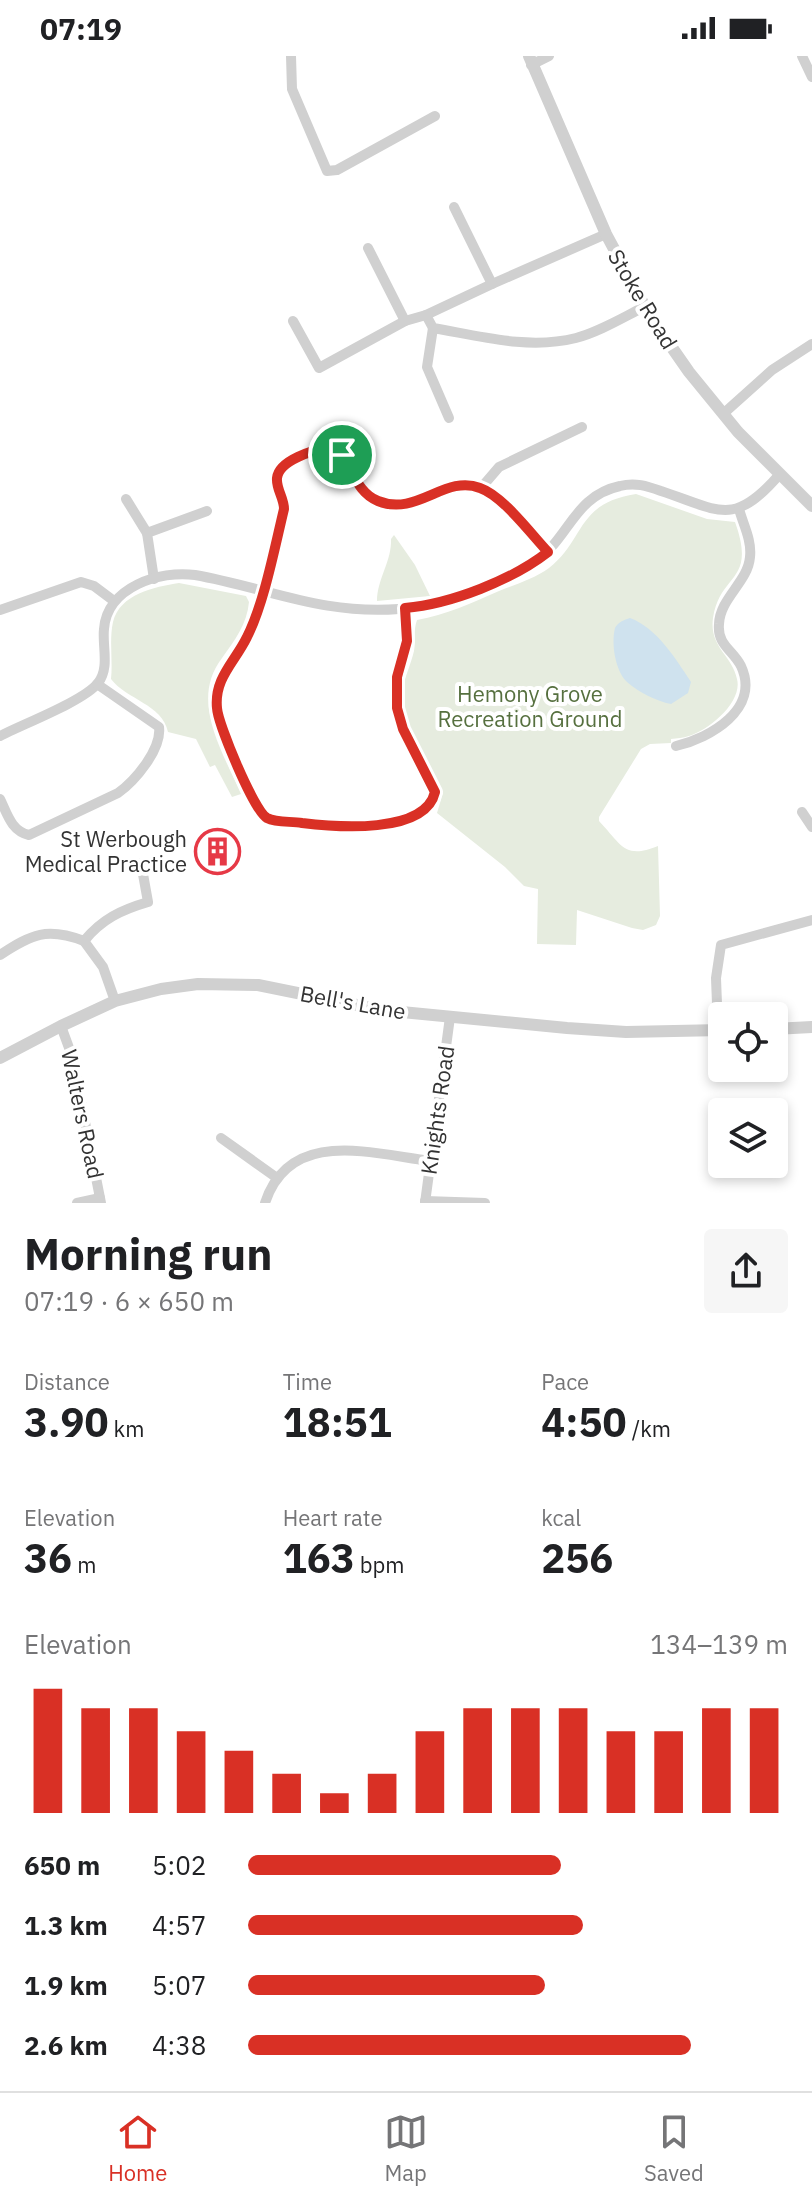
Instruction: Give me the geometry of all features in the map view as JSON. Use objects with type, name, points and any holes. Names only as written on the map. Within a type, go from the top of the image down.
[{"type":"street","points":[[291,56],[292,89],[327,171],[337,170],[435,116]]},
{"type":"street","points":[[530,60],[549,56]]},
{"type":"street","points":[[802,56],[812,77]]},
{"type":"street","name":"Stoke Road","points":[[530,60],[606,234],[644,307],[689,372],[723,414],[812,506]]},
{"type":"street","points":[[454,207],[492,284]]},
{"type":"street","points":[[293,321],[319,368],[405,321],[426,315],[606,234]]},
{"type":"street","points":[[368,248],[405,321]]},
{"type":"street","points":[[433,328],[525,343],[560,341],[595,331],[644,307]]},
{"type":"street","points":[[426,315],[433,328],[427,367],[449,418]]},
{"type":"street","points":[[723,414],[772,370],[812,344]]},
{"type":"street","points":[[481,488],[499,467],[582,427]]},
{"type":"street","points":[[405,608],[407,641],[397,677],[397,708],[403,729],[433,784],[434,797],[427,807],[392,823],[375,826],[324,827],[280,821],[263,815],[255,805],[218,716],[217,698],[226,668],[247,639],[262,592],[284,509],[277,479],[286,464],[319,450],[334,449],[342,455],[364,492],[374,499],[396,505],[414,503],[458,485],[481,488],[498,500],[548,552]]},
{"type":"street","points":[[0,736],[86,693],[97,684],[104,668],[104,623],[114,601],[134,587],[154,579],[189,574],[342,610],[433,605],[528,566],[548,552],[583,505],[600,493],[620,486],[649,486],[723,511],[739,509],[758,499],[779,475]]},
{"type":"street","points":[[126,499],[147,533],[154,579]]},
{"type":"street","points":[[676,746],[703,737],[722,726],[734,714],[742,699],[745,681],[742,669],[724,647],[718,626],[722,609],[750,562],[748,536],[739,509]]},
{"type":"street","points":[[147,533],[207,511]]},
{"type":"street","points":[[0,610],[81,582],[94,586],[114,601]]},
{"type":"street","points":[[0,799],[15,828],[29,835],[118,793],[130,783],[157,744],[159,727],[97,684]]},
{"type":"street","points":[[802,812],[812,827]]},
{"type":"street","points":[[84,941],[113,914],[148,902],[141,863]]},
{"type":"street","points":[[718,1002],[716,978],[721,945],[812,920]]},
{"type":"street","points":[[0,955],[29,937],[42,933],[61,934],[84,941],[103,967],[115,1001]]},
{"type":"street","name":"Bell's Lane","points":[[0,1058],[115,1001],[178,986],[241,984],[274,987],[381,1010],[626,1032],[708,1030]]},
{"type":"street","name":"Knights Road","points":[[425,1202],[450,1017]]},
{"type":"street","name":"Walters Road","points":[[61,1026],[72,1056],[101,1200]]},
{"type":"street","points":[[788,1028],[812,1027]]},
{"type":"street","points":[[221,1138],[277,1178]]},
{"type":"street","points":[[265,1203],[277,1178],[299,1160],[325,1151],[352,1151],[431,1161]]},
{"type":"street","points":[[77,1203],[101,1200]]},
{"type":"street","points":[[425,1202],[485,1203]]},
{"type":"green space","name":"Hemony Grove Recreation Ground","points":[[636,494],[707,519],[735,522],[741,542],[740,567],[717,603],[713,628],[718,644],[731,663],[737,688],[730,706],[706,728],[689,736],[671,739],[671,743],[650,744],[641,749],[599,817],[618,843],[630,850],[647,850],[658,846],[660,916],[656,925],[643,930],[632,928],[577,910],[576,945],[537,944],[538,889],[524,886],[437,813],[443,793],[409,729],[402,702],[404,683],[414,651],[416,624],[417,620],[458,608],[543,572],[561,557],[602,505]]},
{"type":"green space","points":[[394,535],[415,565],[430,596],[377,601]]},
{"type":"green space","points":[[179,583],[246,596],[249,602],[243,625],[213,674],[209,691],[212,726],[241,794],[232,797],[215,765],[210,767],[196,739],[168,732],[152,708],[111,679],[112,629],[117,612],[130,598]]},
{"type":"water","points":[[630,618],[657,637],[691,682],[688,693],[671,704],[637,690],[620,671],[614,649],[615,628]]},
{"type":"place","name":"St Werbough Medical Practice","points":[[218,851]]},
{"type":"route","points":[[329,447],[342,455],[364,492],[390,504],[414,503],[458,485],[481,488],[498,500],[548,552],[528,566],[440,603],[405,608],[407,641],[397,677],[397,708],[403,729],[435,792],[427,807],[406,818],[375,826],[324,827],[280,821],[263,815],[255,805],[216,707],[223,675],[247,639],[258,608],[284,509],[284,499],[277,483],[280,470],[286,464],[329,447]]}]
